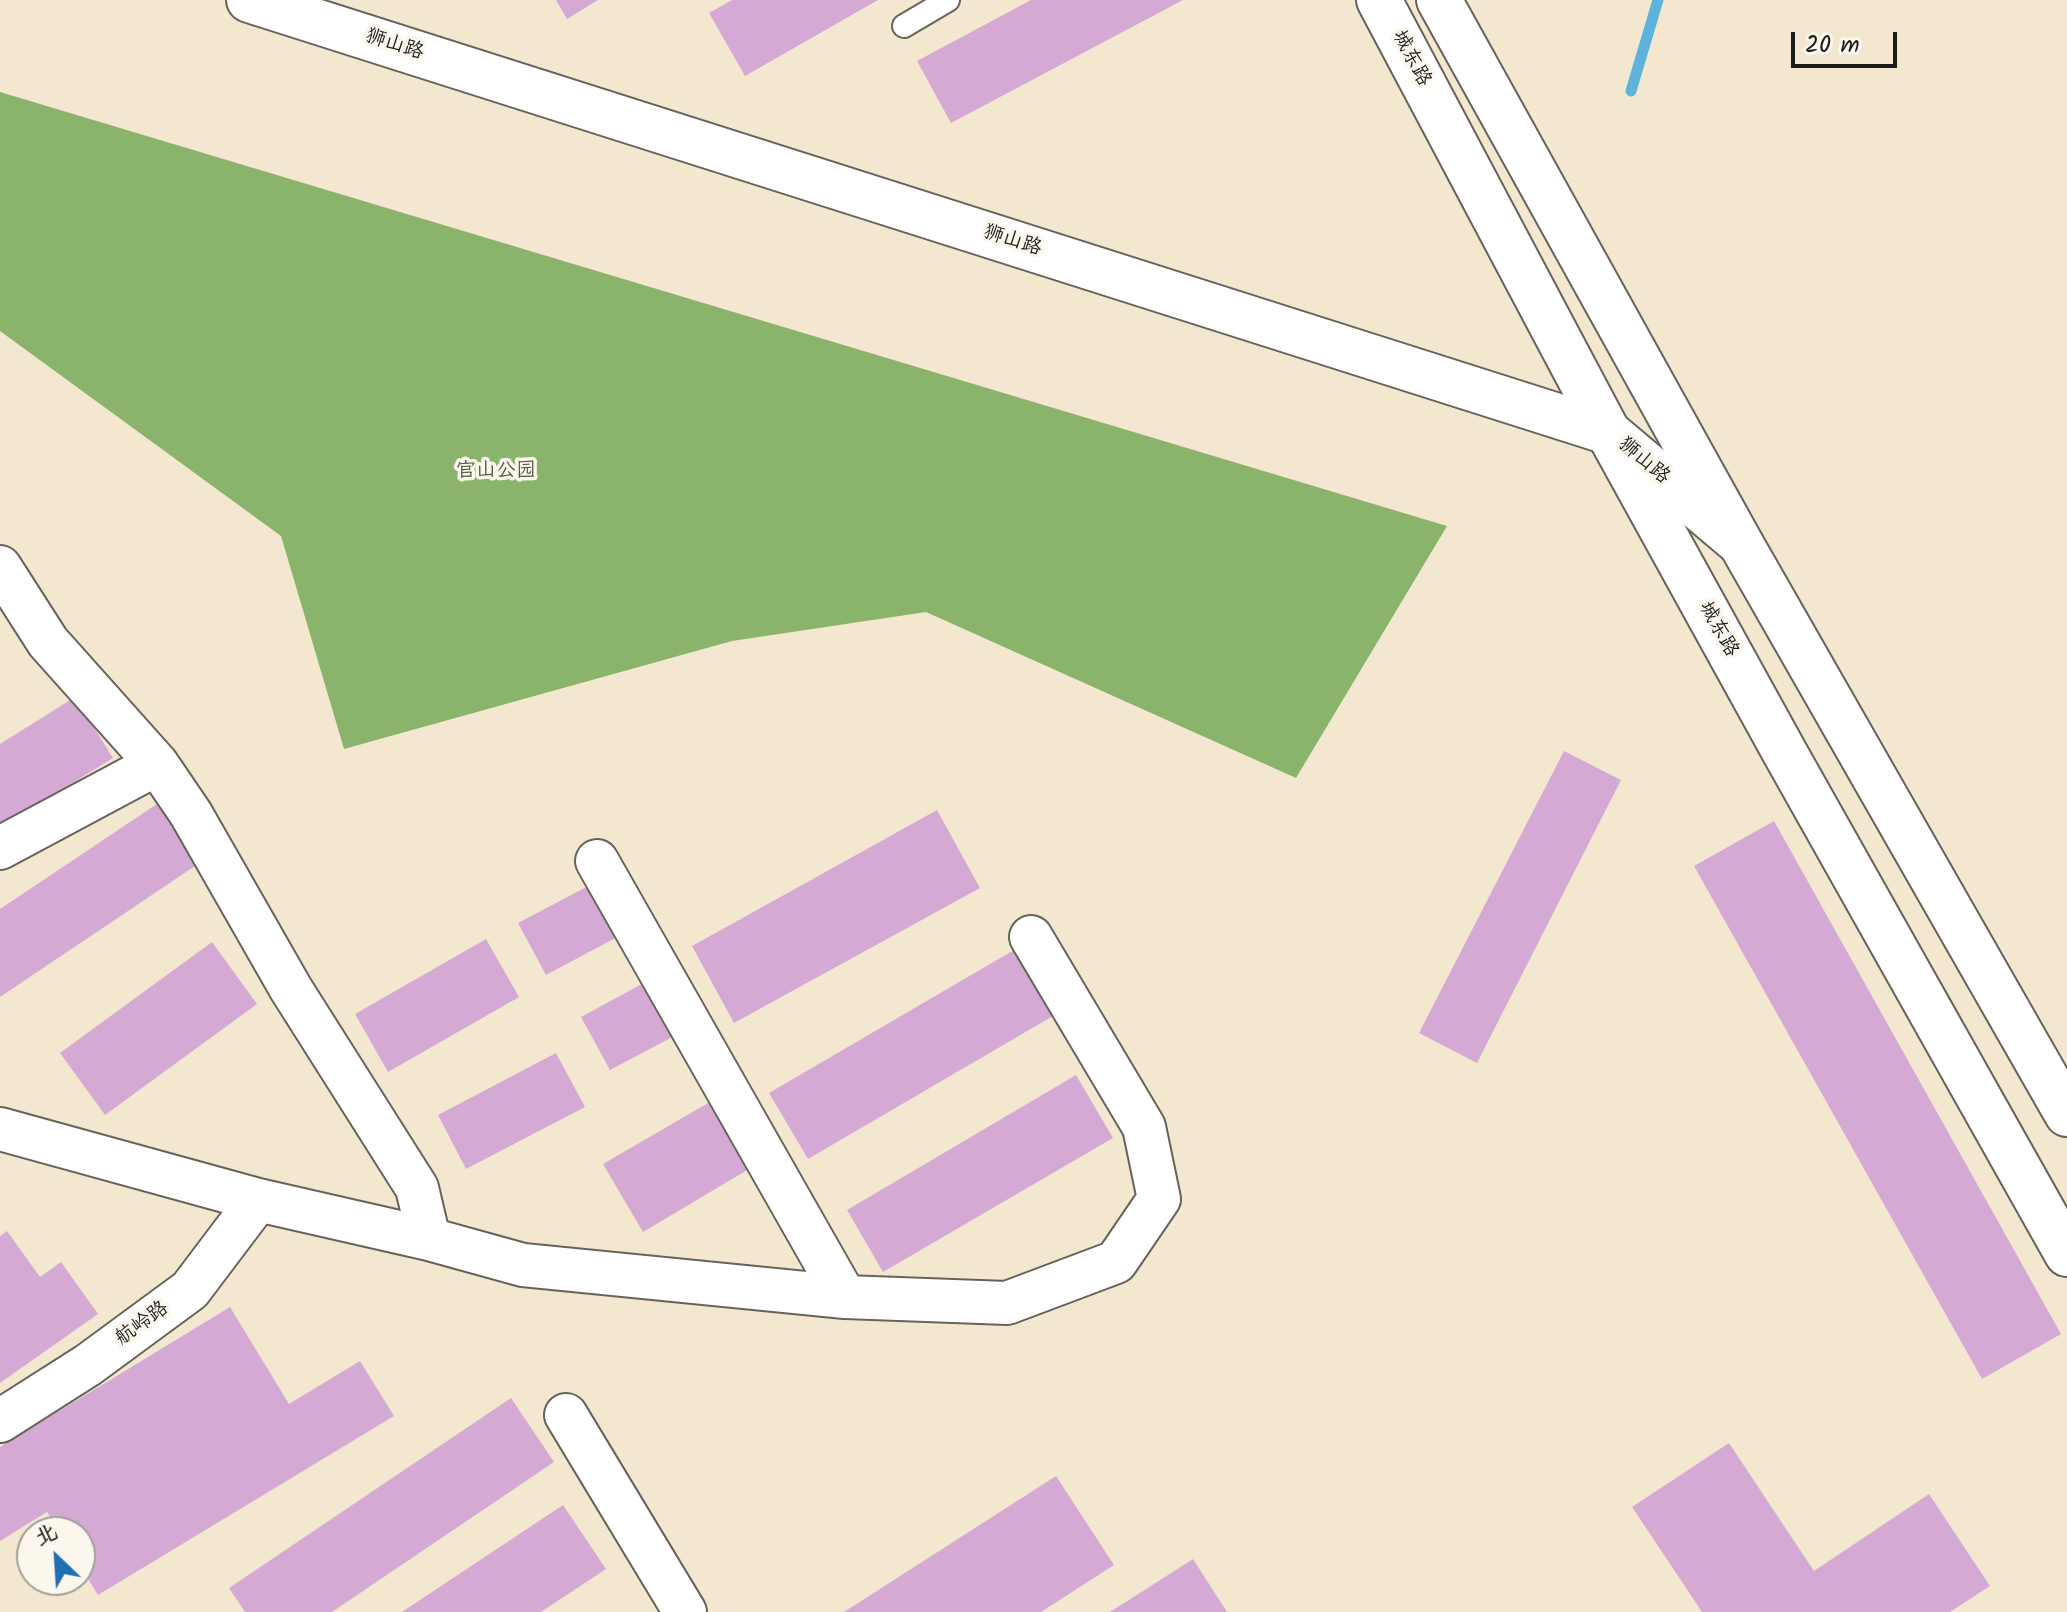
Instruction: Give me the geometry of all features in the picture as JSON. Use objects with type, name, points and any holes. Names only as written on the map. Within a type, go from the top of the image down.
[{"type":"street","name":"狮山路","points":[[249,0],[1608,432],[1741,544]]},
{"type":"street","name":"城东路","points":[[1379,0],[1608,432],[2067,1254]]},
{"type":"street","points":[[1439,0],[1741,544],[2067,1114]]},
{"type":"street","points":[[0,567],[48,642],[157,764],[191,814],[291,989],[417,1188],[429,1239]]},
{"type":"street","points":[[0,848],[157,764]]},
{"type":"street","points":[[597,861],[845,1297]]},
{"type":"street","points":[[0,1129],[258,1200],[429,1239],[523,1265],[845,1297],[1007,1303],[1116,1262],[1159,1199],[1144,1127],[1031,937]]},
{"type":"street","name":"航岭路","points":[[0,1421],[88,1365],[190,1290],[258,1200]]},
{"type":"street","points":[[566,1415],[672,1607]]},
{"type":"lane","points":[[904,26],[948,0]]},
{"type":"green space","name":"官山公园","points":[[0,92],[1447,526],[1296,778],[926,612],[732,641],[344,749],[281,536],[0,331]]},
{"type":"building","points":[[556,0],[598,0],[567,19]]},
{"type":"building","points":[[732,0],[878,0],[745,76],[709,13]]},
{"type":"building","points":[[1031,0],[1183,0],[951,123],[917,61]]},
{"type":"building","points":[[75,697],[113,758],[0,828],[0,744]]},
{"type":"building","points":[[1564,751],[1621,780],[1477,1063],[1419,1033]]},
{"type":"building","points":[[163,800],[204,860],[0,997],[0,909]]},
{"type":"building","points":[[937,810],[980,888],[734,1023],[692,946]]},
{"type":"building","points":[[1774,821],[2061,1334],[1982,1379],[1694,866]]},
{"type":"building","points":[[594,883],[621,935],[546,975],[518,923]]},
{"type":"building","points":[[486,939],[519,997],[388,1072],[355,1014]]},
{"type":"building","points":[[212,942],[257,1004],[105,1115],[60,1053]]},
{"type":"building","points":[[1014,950],[1053,1016],[808,1159],[769,1093]]},
{"type":"building","points":[[651,979],[680,1033],[610,1070],[581,1017]]},
{"type":"building","points":[[556,1053],[585,1107],[466,1169],[438,1115]]},
{"type":"building","points":[[1076,1075],[1113,1138],[883,1272],[847,1210]]},
{"type":"building","points":[[715,1099],[754,1166],[643,1232],[603,1164]]},
{"type":"building","points":[[7,1231],[40,1277],[61,1262],[98,1314],[0,1383],[0,1236]]},
{"type":"building","points":[[230,1307],[289,1404],[360,1361],[394,1416],[98,1595],[96,1516],[49,1516],[47,1512],[41,1516],[16,1516],[16,1531],[0,1541],[0,1447]]},
{"type":"building","points":[[511,1398],[554,1462],[332,1612],[245,1612],[229,1588]]},
{"type":"building","points":[[1729,1443],[1814,1571],[1929,1494],[1990,1586],[1950,1612],[1702,1612],[1632,1507]]},
{"type":"building","points":[[1056,1476],[1114,1565],[1041,1612],[844,1612]]},
{"type":"building","points":[[563,1505],[606,1569],[541,1612],[402,1612]]},
{"type":"building","points":[[1193,1559],[1227,1612],[1110,1612]]},
{"type":"waterway","points":[[1631,91],[1658,0]]}]
